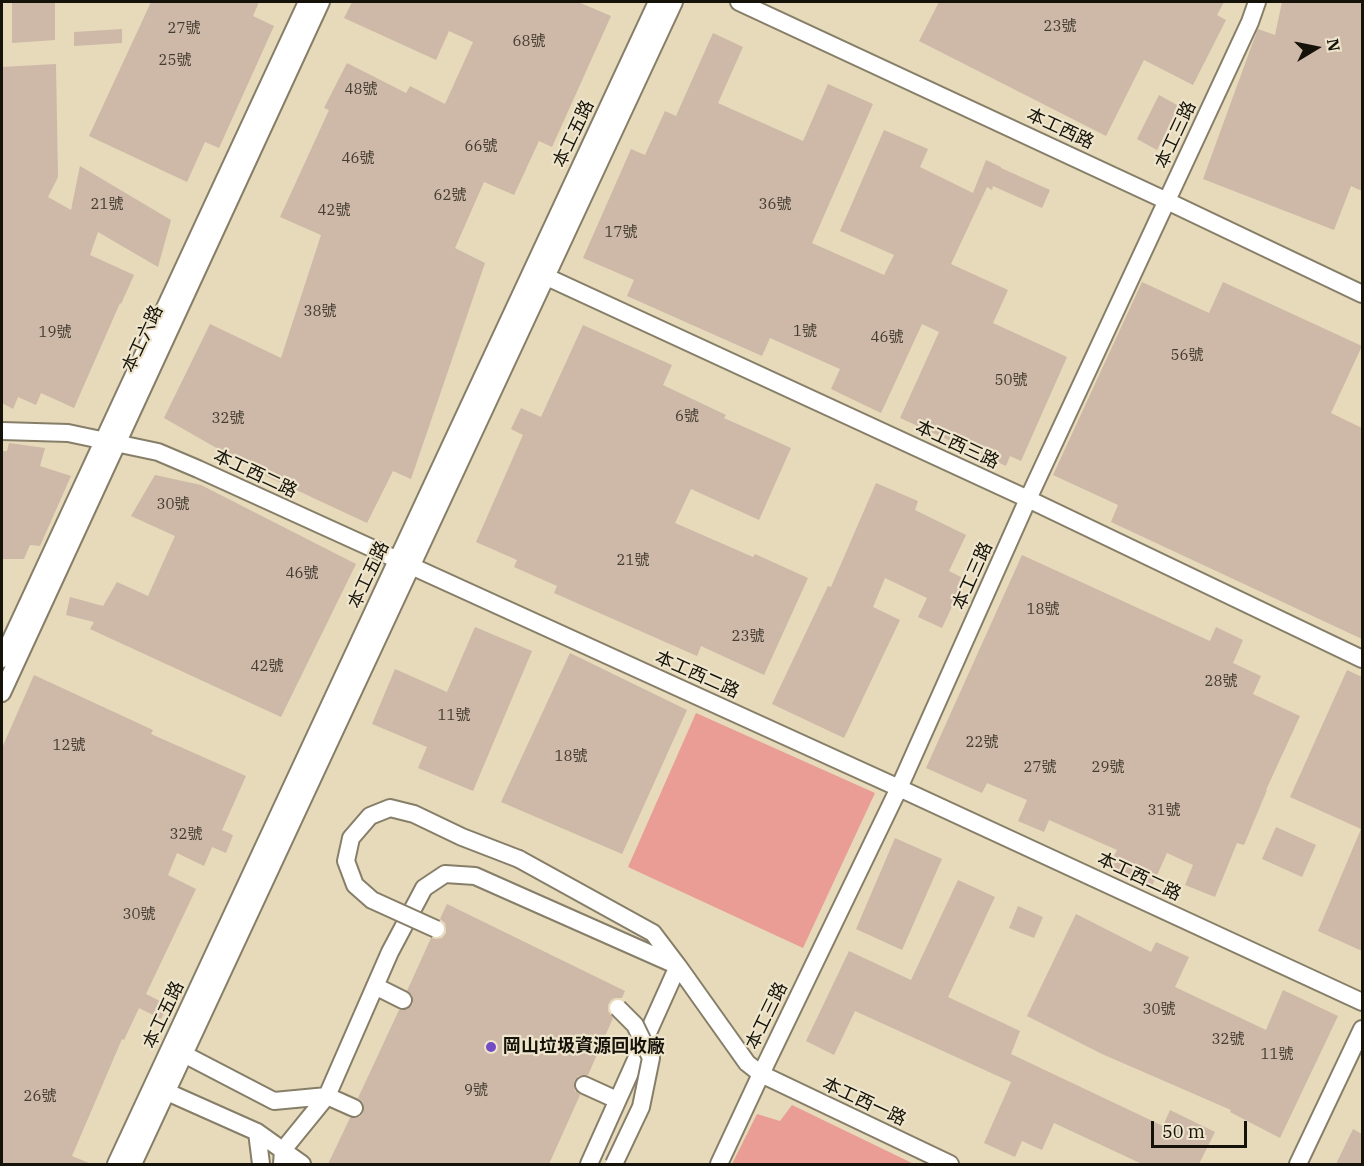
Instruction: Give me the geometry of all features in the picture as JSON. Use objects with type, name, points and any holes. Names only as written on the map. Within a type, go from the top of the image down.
[{"type":"street","name":"本工六路","points":[[2,693],[109,442],[307,2]]},
{"type":"street","name":"本工六路","points":[[2,658],[321,2]]},
{"type":"street","name":"本工五路","points":[[116,1164],[159,1089],[177,1051],[539,273],[657,2]]},
{"type":"street","name":"本工五路","points":[[539,273],[674,2]]},
{"type":"street","name":"本工西路","points":[[739,2],[1362,294]]},
{"type":"street","name":"本工三路","points":[[719,1164],[899,788],[1028,500],[1250,22],[1257,2]]},
{"type":"street","name":"本工西三路","points":[[539,273],[1028,500],[1362,659]]},
{"type":"street","name":"本工西二路","points":[[2,431],[68,433],[158,452],[899,788],[1362,1002]]},
{"type":"street","name":"本工西一路","points":[[436,929],[372,900],[355,885],[346,861],[351,838],[370,816],[390,808],[414,813],[462,837],[519,859],[652,933],[747,1063],[761,1074],[950,1164]]},
{"type":"street","points":[[283,1157],[327,1096],[390,952],[424,888],[445,874],[475,876],[678,966],[588,1164]]},
{"type":"street","points":[[375,986],[403,1000]]},
{"type":"street","points":[[614,1164],[641,1107],[651,1058],[635,1025],[618,1008]]},
{"type":"street","points":[[1298,1164],[1362,1029]]},
{"type":"street","points":[[177,1051],[274,1101],[327,1096],[354,1107]]},
{"type":"street","points":[[584,1086],[617,1100]]},
{"type":"street","name":"本工五路","points":[[133,1164],[159,1089]]},
{"type":"street","points":[[159,1089],[257,1132],[283,1157],[302,1164]]},
{"type":"street","points":[[257,1132],[261,1164]]},
{"type":"shaded area","points":[[2,2],[1362,2],[1362,1164],[2,1164]]},
{"type":"shaded area","points":[[696,713],[875,793],[803,948],[628,867]]},
{"type":"shaded area","points":[[792,1105],[914,1164],[732,1164],[757,1114],[780,1121]]},
{"type":"building","points":[[12,2],[55,2],[55,40],[12,43]]},
{"type":"building","points":[[151,2],[259,2],[253,16],[274,26],[219,148],[205,142],[187,182],[89,136]]},
{"type":"building","points":[[352,2],[578,2],[611,16],[552,147],[539,141],[514,195],[484,182],[455,248],[485,263],[411,479],[393,471],[367,523],[262,474],[164,418],[210,324],[281,358],[321,235],[280,217],[329,110],[324,108],[347,63],[406,93],[410,86],[445,104],[473,42],[449,31],[436,60],[344,18]]},
{"type":"building","points":[[939,2],[1224,2],[1217,15],[1226,20],[1193,85],[1144,60],[1106,136],[919,41]]},
{"type":"building","points":[[1282,2],[1362,2],[1362,191],[1351,186],[1334,230],[1203,179],[1257,31],[1258,29],[1275,35]]},
{"type":"building","points":[[122,29],[122,43],[74,46],[74,32]]},
{"type":"building","points":[[713,33],[743,47],[718,103],[803,141],[828,84],[873,104],[812,243],[884,275],[894,255],[840,231],[884,130],[928,149],[920,167],[973,193],[986,160],[1050,190],[1042,208],[993,186],[992,190],[987,187],[951,264],[1008,290],[993,323],[1067,357],[1021,461],[1010,456],[1006,466],[900,418],[939,332],[922,324],[881,413],[831,389],[840,369],[770,338],[762,356],[627,296],[634,280],[583,258],[631,149],[645,155],[665,111],[676,116]]},
{"type":"building","points":[[56,64],[58,177],[48,197],[71,210],[80,166],[171,220],[158,267],[98,232],[90,255],[134,275],[74,408],[41,393],[36,405],[18,397],[13,409],[2,403],[2,67]]},
{"type":"building","points":[[1159,95],[1179,106],[1157,150],[1137,139]]},
{"type":"building","points":[[1142,282],[1209,313],[1223,282],[1362,346],[1331,413],[1362,428],[1362,639],[1111,522],[1118,505],[1053,475]]},
{"type":"building","points":[[583,325],[672,365],[663,385],[726,415],[724,418],[791,448],[759,520],[691,489],[675,523],[753,557],[755,554],[808,578],[764,675],[701,646],[697,656],[554,593],[557,586],[514,567],[517,560],[476,542],[523,435],[511,429],[521,408],[541,417]]},
{"type":"building","points":[[9,443],[45,448],[40,466],[71,476],[40,546],[30,545],[24,559],[2,559],[2,451],[7,451]]},
{"type":"building","points":[[155,475],[201,485],[356,564],[281,717],[90,629],[94,622],[66,615],[70,597],[103,606],[117,582],[148,596],[175,536],[131,516]]},
{"type":"building","points":[[876,483],[918,501],[915,510],[966,535],[949,571],[965,579],[942,628],[918,617],[927,598],[885,578],[873,607],[900,620],[844,738],[772,704],[828,586],[831,587]]},
{"type":"building","points":[[1022,555],[1210,641],[1216,627],[1243,640],[1233,663],[1261,676],[1253,694],[1300,716],[1244,845],[1237,843],[1215,897],[1185,885],[1193,865],[1167,853],[1152,886],[1110,865],[1117,850],[1049,820],[1044,832],[1018,821],[1027,800],[987,783],[982,793],[926,768]]},
{"type":"building","points":[[475,627],[532,651],[473,791],[418,768],[427,747],[372,724],[395,669],[447,692]]},
{"type":"building","points":[[570,653],[687,710],[622,854],[501,802]]},
{"type":"building","points":[[1347,670],[1362,677],[1362,951],[1318,931],[1361,829],[1290,797]]},
{"type":"building","points":[[34,675],[153,730],[151,734],[246,776],[222,830],[233,835],[226,853],[212,847],[204,866],[177,853],[168,875],[196,889],[146,994],[168,1005],[161,1019],[139,1008],[124,1040],[122,1039],[72,1156],[91,1164],[2,1164],[2,748]]},
{"type":"building","points":[[1276,827],[1316,845],[1302,877],[1262,859]]},
{"type":"building","points":[[895,838],[942,859],[902,950],[856,929]]},
{"type":"building","points":[[958,880],[995,897],[948,997],[1020,1031],[1011,1054],[1163,1126],[1170,1110],[1215,1132],[1199,1164],[1142,1164],[1054,1123],[1042,1150],[1022,1141],[1015,1157],[984,1143],[1011,1082],[855,1011],[834,1055],[806,1041],[849,951],[911,980]]},
{"type":"building","name":"岡山垃圾資源回收廠","points":[[447,904],[625,991],[622,998],[611,1000],[608,1005],[608,1011],[613,1018],[588,1075],[578,1076],[574,1081],[575,1091],[580,1095],[549,1164],[328,1164],[350,1118],[356,1118],[363,1113],[364,1106],[358,1098],[399,1010],[408,1009],[413,1004],[412,995],[407,991],[431,938],[442,938],[446,933],[445,923],[440,919]]},
{"type":"building","points":[[1018,906],[1043,917],[1034,938],[1009,928]]},
{"type":"building","points":[[1076,914],[1151,952],[1156,942],[1189,957],[1175,987],[1266,1030],[1283,990],[1338,1016],[1280,1138],[1230,1112],[1231,1110],[1102,1054],[1027,1016]]},
{"type":"building","points":[[1353,1129],[1362,1134],[1362,1164],[1336,1164]]},
{"type":"place","name":"岡山垃圾資源回收廠","points":[[491,1047]]}]
